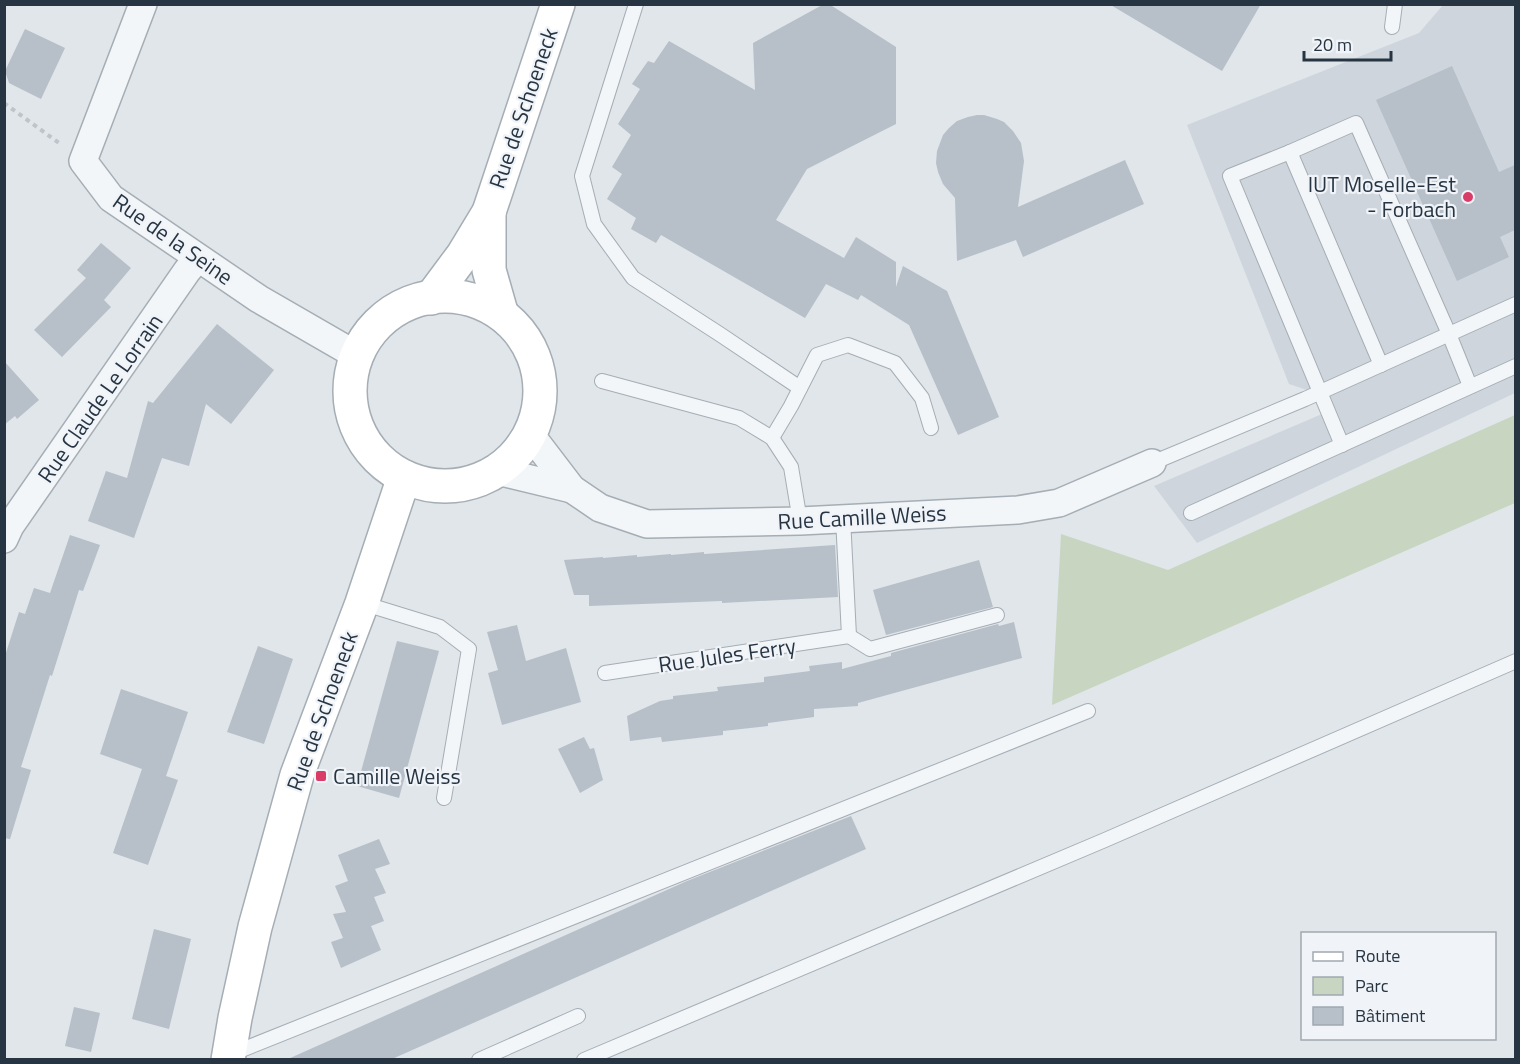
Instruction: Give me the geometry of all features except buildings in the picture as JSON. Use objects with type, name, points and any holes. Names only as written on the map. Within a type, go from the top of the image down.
[{"type":"main road","name":"Rue de Schoeneck","points":[[431,298],[463,255],[489,212],[558,4]]},
{"type":"main road","name":"Rue de Schoeneck","points":[[489,212],[489,270],[501,312]]},
{"type":"main road","points":[[465,297],[501,312],[521,331],[537,361],[540,404],[530,434],[522,448],[483,478],[458,485],[424,484],[385,467],[367,446],[350,402],[356,354],[379,321],[417,298],[465,297]]},
{"type":"main road","name":"Rue de Schoeneck","points":[[224,1058],[255,927],[297,775],[362,603],[404,477]]},
{"type":"street","points":[[83,161],[143,4]]},
{"type":"street","name":"Rue de la Seine","points":[[83,161],[111,198],[259,299],[356,354]]},
{"type":"street","name":"Rue Claude Le Lorrain","points":[[4,539],[17,516],[198,258]]},
{"type":"street","name":"Rue Camille Weiss","points":[[530,434],[572,489],[600,508],[647,524],[800,521],[1018,510],[1059,503],[1152,463]]},
{"type":"street","name":"Rue Camille Weiss","points":[[493,470],[572,489]]},
{"type":"lane","points":[[636,4],[582,176],[594,224],[633,278],[800,388]]},
{"type":"lane","points":[[1392,27],[1395,4]]},
{"type":"lane","points":[[1342,445],[1230,176],[1356,123],[1470,386]]},
{"type":"lane","points":[[1290,152],[1381,365]]},
{"type":"lane","points":[[1152,463],[1320,393],[1515,304]]},
{"type":"lane","points":[[772,438],[817,355],[848,345],[896,363],[922,398],[931,429]]},
{"type":"lane","points":[[1191,513],[1515,366]]},
{"type":"lane","points":[[602,381],[739,418],[772,438],[791,467],[800,521]]},
{"type":"lane","points":[[843,518],[849,636],[870,650],[998,615]]},
{"type":"lane","points":[[362,603],[440,627],[469,649],[444,798]]},
{"type":"lane","name":"Rue Jules Ferry","points":[[605,673],[849,636]]},
{"type":"lane","points":[[584,1059],[1094,844],[1515,662]]},
{"type":"lane","points":[[224,1058],[1088,711]]},
{"type":"lane","points":[[479,1059],[578,1016]]},
{"type":"path","points":[[4,102],[83,161]]},
{"type":"shaded area","points":[[1443,5],[1515,5],[1515,393],[1197,543],[1154,486],[1329,411],[1319,394],[1289,384],[1187,125],[1419,33]]},
{"type":"green space","points":[[1515,415],[1515,503],[1052,705],[1061,534],[1168,570]]},
{"type":"place","name":"IUT Moselle-Est - Forbach","points":[[1468,197]]},
{"type":"place","name":"Camille Weiss","points":[[321,776]]}]
